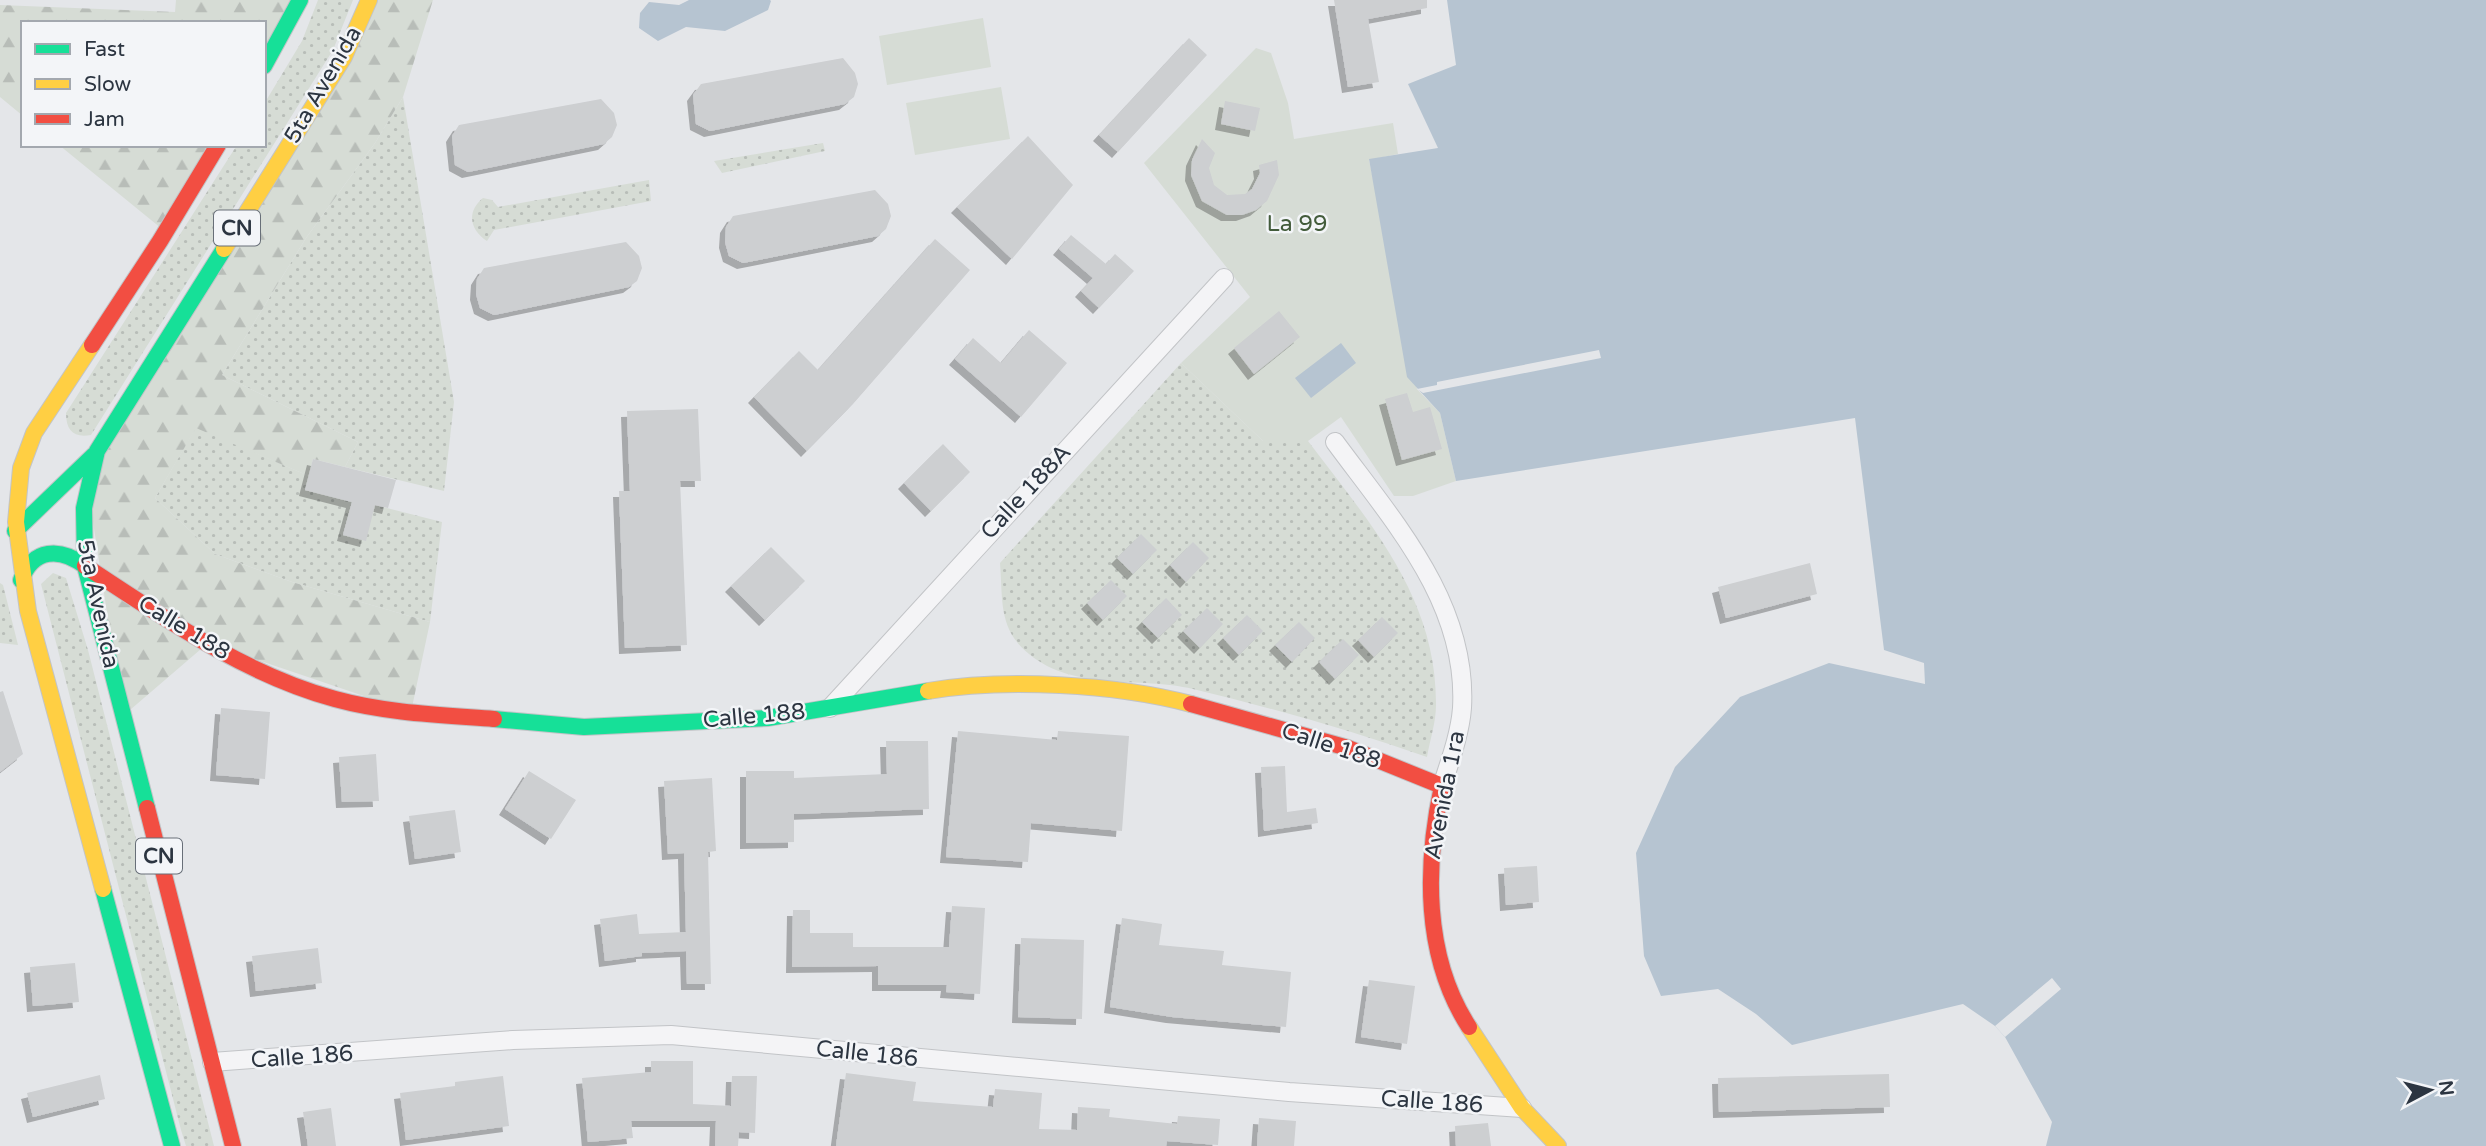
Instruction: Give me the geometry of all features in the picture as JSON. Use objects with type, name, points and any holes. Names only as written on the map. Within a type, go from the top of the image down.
[{"type":"main road","points":[[266,62],[300,0]]},
{"type":"main road","name":"5ta Avenida","points":[[233,1146],[85,566],[82,519],[87,483],[97,451],[344,57],[369,0]]},
{"type":"main road","name":"CN","points":[[172,1146],[8,534],[22,466],[46,415],[167,233],[217,147]]},
{"type":"main road","points":[[46,415],[47,445]]},
{"type":"main road","points":[[8,534],[36,512],[97,451]]},
{"type":"main road","points":[[60,462],[80,470]]},
{"type":"main road","points":[[0,491],[36,512],[49,523]]},
{"type":"main road","points":[[0,508],[16,502]]},
{"type":"main road","points":[[65,538],[85,566]]},
{"type":"main road","points":[[21,580],[24,568],[34,558],[47,552],[61,551],[74,556],[85,566]]},
{"type":"main road","name":"Calle 188","points":[[85,566],[169,621],[256,670],[335,699],[411,712],[584,727],[768,718],[958,686],[1077,685],[1182,702],[1233,716],[1348,748],[1442,786]]},
{"type":"main road","name":"Avenida 1ra","points":[[1442,786],[1433,828],[1429,886],[1439,951],[1459,1011],[1522,1108],[1558,1146]]},
{"type":"street","name":"Calle 188A","points":[[830,708],[1224,278]]},
{"type":"street","name":"Avenida 1ra","points":[[1335,442],[1411,546],[1446,610],[1457,643],[1462,710],[1442,786]]},
{"type":"street","name":"Calle 186","points":[[212,1062],[513,1040],[671,1035],[1289,1092],[1522,1108]]},
{"type":"green space","points":[[176,0],[298,0],[266,62],[266,21],[21,21],[21,114],[0,97],[0,5],[175,12]]},
{"type":"green space","points":[[318,0],[353,0],[333,50],[91,435],[72,432],[66,413],[236,147],[266,147],[266,101],[302,41]]},
{"type":"green space","points":[[367,0],[433,0],[403,97],[375,143],[306,238],[222,375],[358,442],[345,467],[313,459],[309,476],[196,428],[155,498],[215,554],[292,582],[430,622],[411,712],[208,643],[123,716],[87,483]]},
{"type":"green space","points":[[983,18],[991,67],[887,85],[879,36]]},
{"type":"green space","name":"La 99","points":[[1256,48],[1271,53],[1288,103],[1294,139],[1393,123],[1398,154],[1369,160],[1417,389],[1440,413],[1456,481],[1413,496],[1394,496],[1341,417],[1308,441],[1263,441],[1181,363],[1250,297],[1144,163]]},
{"type":"green space","points":[[1001,87],[1010,139],[915,155],[906,103]]},
{"type":"green space","points":[[403,97],[454,402],[444,491],[345,467],[358,442],[222,375],[306,238],[375,143]]},
{"type":"green space","points":[[823,143],[825,151],[722,173],[714,161]]},
{"type":"green space","points":[[61,147],[217,147],[167,233]]},
{"type":"green space","points":[[649,180],[651,201],[494,230],[487,241],[477,232],[472,221],[474,209],[483,198],[492,200],[498,207]]},
{"type":"green space","points":[[1181,363],[1263,441],[1308,441],[1376,532],[1412,595],[1425,630],[1433,666],[1436,705],[1427,757],[1311,720],[1193,689],[1173,685],[1108,681],[1067,674],[1047,666],[1029,654],[1012,634],[1004,613],[1000,563]]},
{"type":"green space","points":[[196,427],[309,476],[305,490],[352,502],[343,534],[375,505],[442,522],[430,622],[292,582],[215,554],[155,498]]},
{"type":"green space","points":[[53,573],[66,578],[88,650],[214,1146],[186,1146],[181,1130],[41,584]]},
{"type":"green space","points":[[0,583],[3,585],[18,645],[0,643]]},
{"type":"water","points":[[689,0],[771,1],[768,10],[725,31],[686,27],[658,41],[639,28],[640,13],[649,2],[679,5]]},
{"type":"water","points":[[1447,0],[2486,0],[2486,1146],[2046,1146],[2052,1122],[2005,1037],[1995,1026],[1963,1004],[1792,1045],[1756,1014],[1718,989],[1661,996],[1644,956],[1636,853],[1675,767],[1740,697],[1829,663],[1925,684],[1924,663],[1884,650],[1855,418],[1456,481],[1440,413],[1407,377],[1369,159],[1438,148],[1408,84],[1456,65]]},
{"type":"water","points":[[1341,343],[1356,363],[1311,398],[1295,378]]},
{"type":"pier","points":[[1599,350],[1601,358],[1423,393],[1417,389],[1437,385],[1437,382]]},
{"type":"pier","points":[[2052,978],[2061,989],[2005,1037],[1995,1026]]},
{"type":"building","points":[[1334,0],[1427,0],[1427,8],[1368,19],[1379,82],[1348,87]]},
{"type":"building","points":[[1189,38],[1207,55],[1118,152],[1099,135]]},
{"type":"building","points":[[843,58],[855,73],[858,84],[854,97],[845,104],[710,131],[696,124],[693,95],[701,84]]},
{"type":"building","points":[[601,99],[614,113],[617,125],[612,137],[604,144],[468,172],[455,165],[452,136],[459,125]]},
{"type":"building","points":[[1225,101],[1260,108],[1255,131],[1221,124]]},
{"type":"building","points":[[1028,136],[1073,185],[1012,259],[957,207]]},
{"type":"building","points":[[1202,139],[1215,153],[1209,168],[1214,185],[1227,195],[1245,194],[1252,189],[1260,173],[1259,165],[1277,160],[1279,175],[1267,201],[1256,210],[1242,215],[1227,215],[1202,201],[1191,175],[1192,160]]},
{"type":"building","points":[[875,190],[888,204],[891,216],[886,229],[878,236],[743,263],[729,256],[725,242],[726,227],[733,216]]},
{"type":"building","points":[[1071,235],[1106,264],[1115,254],[1134,271],[1099,308],[1081,291],[1093,278],[1059,249]]},
{"type":"building","points":[[935,239],[970,270],[853,404],[807,451],[754,397],[799,351],[818,370]]},
{"type":"building","points":[[626,242],[639,256],[642,268],[637,281],[629,287],[494,315],[480,308],[476,294],[477,279],[484,268]]},
{"type":"building","points":[[1279,311],[1300,337],[1254,374],[1234,348]]},
{"type":"building","points":[[1029,330],[1067,363],[1021,417],[955,359],[973,338],[1001,363]]},
{"type":"building","points":[[1407,393],[1413,412],[1430,407],[1442,449],[1402,460],[1385,399]]},
{"type":"building","points":[[698,409],[701,481],[680,481],[687,645],[625,648],[619,491],[630,491],[627,411]]},
{"type":"building","points":[[943,444],[970,472],[931,511],[904,483]]},
{"type":"building","points":[[313,459],[396,480],[388,508],[375,505],[366,541],[343,535],[352,502],[305,490]]},
{"type":"building","points":[[1141,534],[1157,550],[1133,574],[1117,558]]},
{"type":"building","points":[[1193,542],[1209,558],[1186,582],[1170,565]]},
{"type":"building","points":[[771,547],[805,581],[765,620],[731,586]]},
{"type":"building","points":[[1810,563],[1817,594],[1726,618],[1718,587]]},
{"type":"building","points":[[1111,580],[1127,596],[1103,620],[1087,603]]},
{"type":"building","points":[[1166,598],[1182,615],[1158,638],[1142,622]]},
{"type":"building","points":[[1207,608],[1223,624],[1200,648],[1183,631]]},
{"type":"building","points":[[1247,615],[1263,631],[1239,655],[1223,638]]},
{"type":"building","points":[[1382,617],[1398,633],[1374,657],[1358,640]]},
{"type":"building","points":[[1299,622],[1315,638],[1292,662],[1275,645]]},
{"type":"building","points":[[1343,639],[1359,655],[1335,679],[1319,662]]},
{"type":"building","points":[[3,691],[23,754],[0,772],[0,692]]},
{"type":"building","points":[[221,708],[270,712],[265,779],[216,775]]},
{"type":"building","points":[[958,731],[1057,740],[1058,731],[1129,736],[1122,831],[1031,823],[1028,862],[946,857]]},
{"type":"building","points":[[886,741],[928,741],[929,809],[794,814],[794,842],[746,843],[746,771],[794,771],[794,778],[887,774]]},
{"type":"building","points":[[376,754],[379,801],[342,802],[339,757]]},
{"type":"building","points":[[1285,766],[1287,812],[1316,808],[1318,823],[1264,831],[1261,767]]},
{"type":"building","points":[[529,771],[576,800],[551,839],[505,809]]},
{"type":"building","points":[[712,778],[716,851],[708,852],[711,984],[687,984],[686,951],[642,953],[642,956],[605,961],[600,919],[637,914],[639,934],[686,932],[684,853],[668,854],[664,781]]},
{"type":"building","points":[[455,810],[461,852],[415,859],[409,816]]},
{"type":"building","points":[[1537,866],[1539,902],[1506,905],[1504,868]]},
{"type":"building","points":[[952,906],[985,908],[980,994],[946,992],[947,985],[878,985],[878,966],[792,967],[793,910],[810,910],[810,933],[853,933],[853,947],[949,947]]},
{"type":"building","points":[[1122,918],[1162,924],[1159,945],[1224,951],[1222,965],[1291,972],[1286,1027],[1172,1017],[1110,1007]]},
{"type":"building","points":[[1021,938],[1084,940],[1082,1019],[1018,1017]]},
{"type":"building","points":[[318,948],[322,983],[256,991],[252,956]]},
{"type":"building","points":[[75,963],[79,1002],[33,1006],[30,967]]},
{"type":"building","points":[[1369,980],[1415,986],[1407,1044],[1361,1037]]},
{"type":"building","points":[[651,1061],[693,1061],[693,1104],[731,1106],[732,1076],[757,1076],[755,1133],[739,1132],[738,1146],[715,1146],[716,1121],[631,1121],[633,1138],[588,1142],[582,1078],[651,1072]]},
{"type":"building","points":[[846,1073],[916,1082],[913,1101],[993,1107],[995,1089],[1042,1093],[1039,1129],[1077,1130],[1078,1107],[1110,1109],[1109,1117],[1177,1124],[1178,1116],[1220,1119],[1218,1145],[1167,1141],[1166,1146],[836,1146]]},
{"type":"building","points":[[1889,1074],[1890,1107],[1719,1112],[1718,1078]]},
{"type":"building","points":[[100,1075],[105,1099],[33,1117],[27,1093]]},
{"type":"building","points":[[503,1076],[509,1126],[406,1140],[400,1093]]},
{"type":"building","points":[[331,1108],[336,1146],[308,1146],[303,1112]]},
{"type":"building","points":[[1259,1118],[1296,1121],[1294,1146],[1257,1146]]},
{"type":"building","points":[[1488,1123],[1491,1146],[1456,1146],[1455,1126]]},
{"type":"traffic: fast","points":[[266,62],[300,0]]},
{"type":"traffic: fast","points":[[147,808],[85,566],[84,508],[97,451],[224,249]]},
{"type":"traffic: fast","points":[[15,531],[94,455]]},
{"type":"traffic: fast","points":[[21,580],[33,562],[48,554],[66,556],[85,566]]},
{"type":"traffic: fast","points":[[494,719],[584,727],[768,718],[928,691]]},
{"type":"traffic: fast","points":[[103,889],[172,1146]]},
{"type":"traffic: slow","points":[[224,249],[344,57],[369,0]]},
{"type":"traffic: slow","points":[[92,345],[34,433],[21,468],[16,522],[28,611],[103,889]]},
{"type":"traffic: slow","points":[[928,691],[991,685],[1060,685],[1129,692],[1191,704]]},
{"type":"traffic: slow","points":[[1469,1027],[1522,1108],[1558,1146]]},
{"type":"traffic: jam","points":[[92,345],[217,147]]},
{"type":"traffic: jam","points":[[85,566],[205,642],[268,675],[301,688],[374,707],[494,719]]},
{"type":"traffic: jam","points":[[1191,704],[1348,748],[1442,786],[1433,847],[1432,910],[1443,971],[1454,1000],[1469,1027]]},
{"type":"traffic: jam","points":[[147,808],[233,1146]]}]
